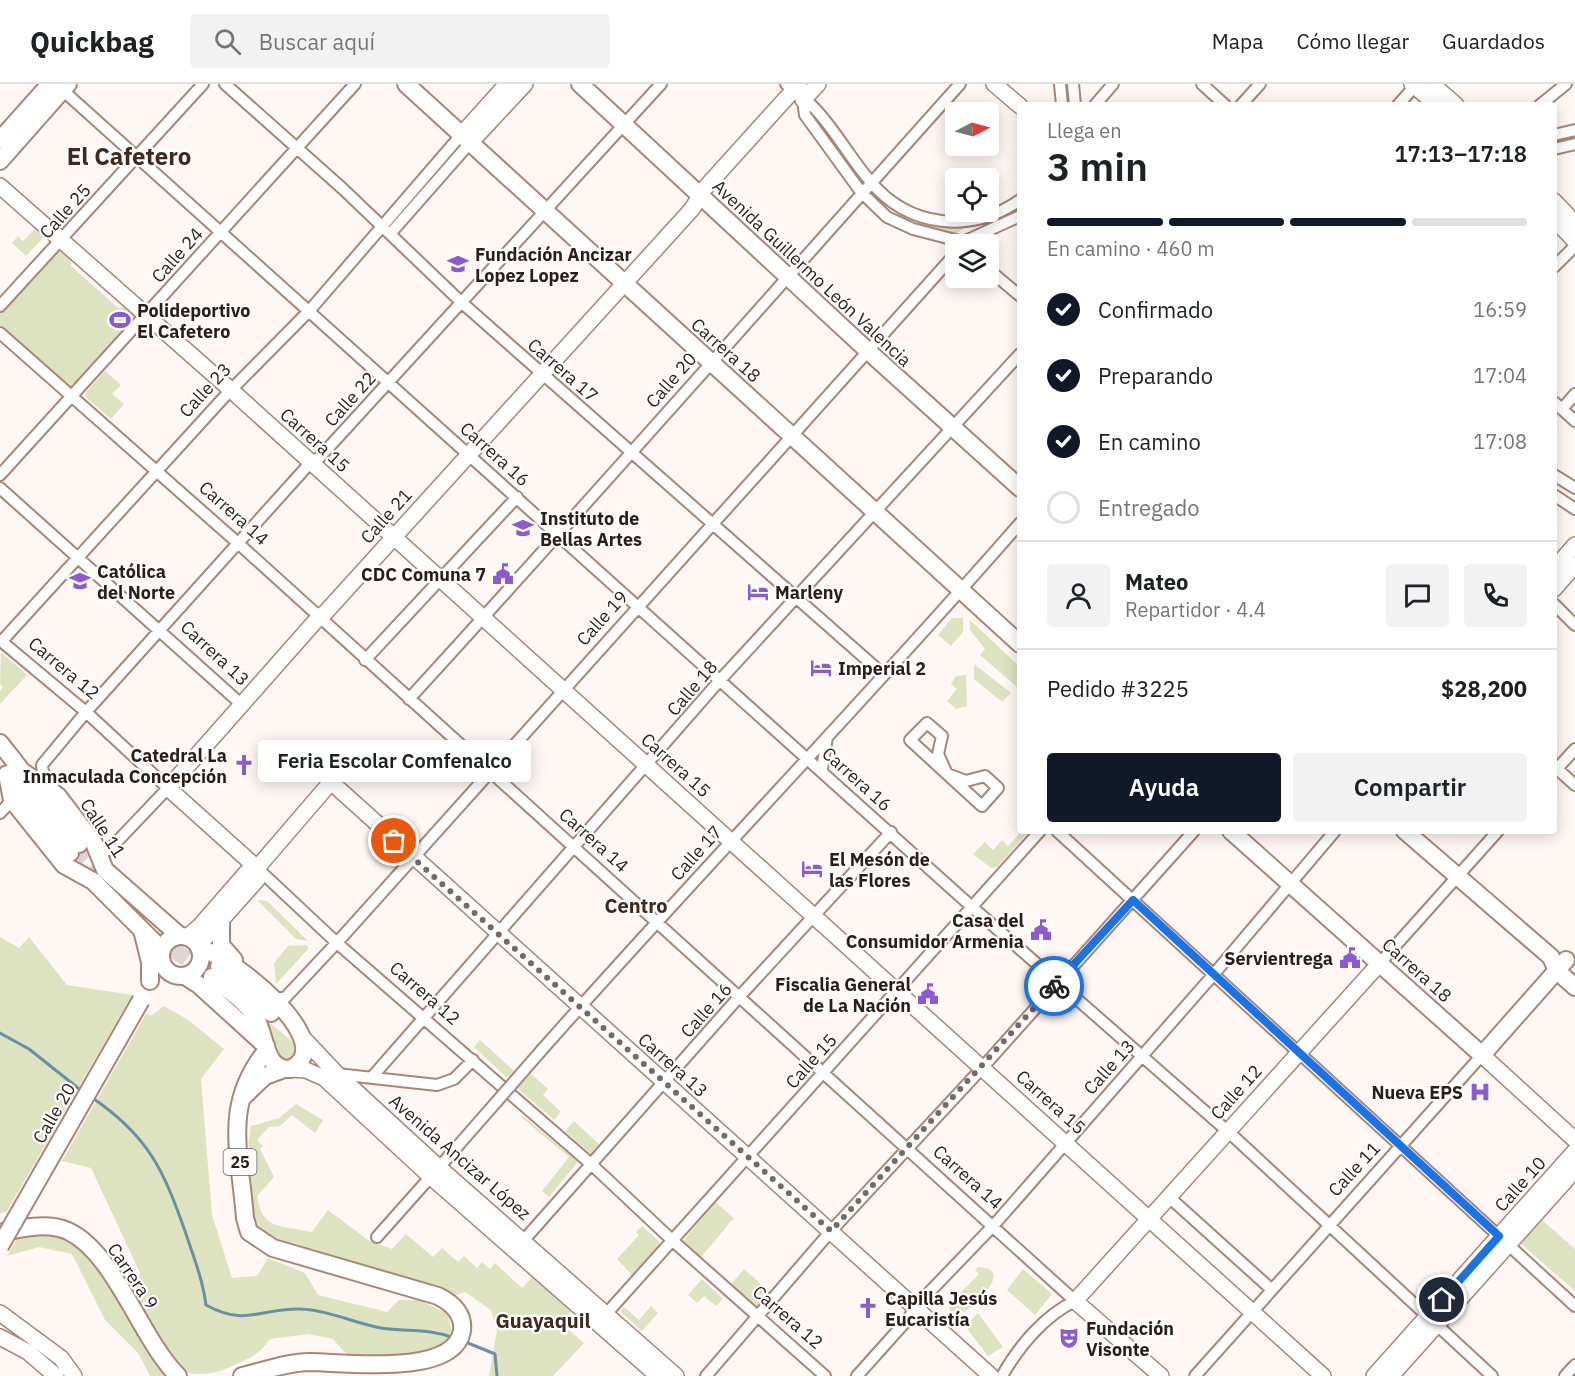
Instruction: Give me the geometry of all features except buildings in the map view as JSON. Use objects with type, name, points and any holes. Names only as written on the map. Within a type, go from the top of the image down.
[{"type":"main road","name":"Carrera 18","points":[[406,84],[1017,641]]},
{"type":"main road","name":"Avenida Guillermo León Valencia","points":[[580,84],[868,351],[1017,485]]},
{"type":"main road","points":[[0,140],[59,85]]},
{"type":"main road","points":[[0,161],[59,85]]},
{"type":"main road","points":[[0,743],[9,769],[12,800],[64,866],[93,881],[141,927],[161,954],[166,969],[199,985],[266,1048],[243,1085],[237,1106]]},
{"type":"main road","points":[[9,769],[82,848]]},
{"type":"main road","name":"Calle 11","points":[[9,769],[58,796],[82,848],[105,870],[191,941],[238,966]]},
{"type":"main road","name":"Carrera 18","points":[[1234,834],[1482,1055]]},
{"type":"main road","points":[[1408,834],[1456,877],[1562,964],[1575,987]]},
{"type":"main road","points":[[221,922],[221,945],[238,966],[273,998],[302,1037],[306,1049],[304,1057],[287,1069],[257,1083],[237,1106]]},
{"type":"main road","points":[[141,927],[150,962],[150,981]]},
{"type":"main road","points":[[161,954],[167,942],[191,941],[200,963],[194,971],[182,976]]},
{"type":"main road","name":"Calle 20","points":[[0,1246],[141,1000],[161,954]]},
{"type":"main road","name":"Calle 11","points":[[1482,1055],[1562,964]]},
{"type":"main road","name":"Avenida Ancizar López","points":[[287,1069],[275,1065],[266,1048],[265,1034],[253,1013],[215,971],[302,1037]]},
{"type":"main road","name":"Calle 20","points":[[141,1000],[158,984],[182,976]]},
{"type":"main road","name":"25","points":[[237,1106],[245,1218],[249,1232],[273,1248],[438,1296],[458,1311],[463,1326],[461,1341],[453,1354],[430,1366],[408,1368],[302,1363],[242,1376]]},
{"type":"main road","name":"Carrera 9","points":[[0,1233],[32,1227],[53,1228],[66,1231],[78,1238],[99,1257],[150,1339],[178,1376]]},
{"type":"street","name":"Calle 25","points":[[0,306],[203,84]]},
{"type":"street","name":"Carrera 17","points":[[225,84],[297,148],[460,301],[884,675]]},
{"type":"street","name":"Calle 24","points":[[0,475],[355,84]]},
{"type":"street","name":"Calle 23","points":[[390,234],[507,84]]},
{"type":"street","name":"Calle 23","points":[[1,640],[156,470],[310,310],[381,226],[466,139],[525,84]]},
{"type":"street","name":"Calle 22","points":[[58,796],[43,772],[42,765],[86,712],[311,462],[319,458],[460,301],[545,212],[661,84]]},
{"type":"street","name":"Calle 21","points":[[82,848],[109,850],[168,788],[319,617],[692,209],[700,196],[795,90],[818,84]]},
{"type":"street","name":"Calle 20","points":[[409,699],[633,453],[861,192],[960,84]]},
{"type":"street","points":[[994,84],[1017,103]]},
{"type":"street","points":[[1060,84],[1062,102]]},
{"type":"street","points":[[1073,84],[1075,102]]},
{"type":"street","points":[[1098,102],[1113,84]]},
{"type":"street","points":[[1202,84],[1222,102]]},
{"type":"street","points":[[1244,102],[1260,84]]},
{"type":"street","points":[[1432,84],[1453,102]]},
{"type":"street","points":[[1544,102],[1566,84]]},
{"type":"street","name":"Carrera 16","points":[[59,85],[136,157],[822,769],[972,907],[1227,1131],[1492,1376]]},
{"type":"street","points":[[1400,102],[1414,85],[1434,102]]},
{"type":"street","points":[[795,90],[816,109],[871,183],[892,202],[945,221]]},
{"type":"street","points":[[795,90],[805,116],[861,192],[887,217],[913,230],[945,239]]},
{"type":"street","points":[[1557,134],[1575,130]]},
{"type":"street","points":[[1557,148],[1575,144]]},
{"type":"street","name":"Carrera 15","points":[[0,186],[231,390],[814,917],[897,989],[1323,1376]]},
{"type":"street","points":[[999,210],[1017,201]]},
{"type":"street","points":[[1557,204],[1575,222]]},
{"type":"street","points":[[983,234],[1017,217]]},
{"type":"street","points":[[947,222],[954,224],[969,222]]},
{"type":"street","points":[[1557,222],[1575,241]]},
{"type":"street","points":[[1557,264],[1575,246]]},
{"type":"street","name":"Calle 19","points":[[273,998],[285,998],[337,943],[945,266]]},
{"type":"street","points":[[999,279],[1017,294]]},
{"type":"street","name":"Carrera 14","points":[[0,333],[239,544],[1158,1375]]},
{"type":"street","name":"Calle 18","points":[[372,1077],[422,1017],[721,679],[1017,357]]},
{"type":"street","points":[[1575,394],[1558,406],[1575,421]]},
{"type":"street","points":[[1557,477],[1575,488]]},
{"type":"street","name":"Carrera 13","points":[[0,488],[162,630],[241,704]]},
{"type":"street","points":[[365,660],[517,497]]},
{"type":"street","points":[[1557,497],[1575,509]]},
{"type":"street","name":"Calle 17","points":[[377,1237],[655,922],[884,675],[1017,526]]},
{"type":"street","points":[[1557,566],[1575,545]]},
{"type":"street","points":[[1557,586],[1575,565]]},
{"type":"street","points":[[1557,607],[1575,625]]},
{"type":"street","name":"Carrera 12","points":[[1,640],[86,712],[337,943],[591,1164],[672,1241],[825,1376]]},
{"type":"street","points":[[927,723],[942,736],[938,748],[939,759],[948,773],[910,740],[927,723]]},
{"type":"street","points":[[822,769],[824,745],[829,733]]},
{"type":"street","points":[[1557,767],[1575,749]]},
{"type":"street","points":[[1557,771],[1575,785]]},
{"type":"street","name":"Carrera 13","points":[[257,868],[331,782],[991,1376]]},
{"type":"street","points":[[0,813],[12,800]]},
{"type":"street","name":"Calle 16","points":[[524,1240],[739,997],[891,832]]},
{"type":"street","name":"Calle 15","points":[[607,1313],[1037,834]]},
{"type":"street","points":[[1060,834],[1575,1306]]},
{"type":"street","points":[[706,1376],[831,1231],[983,1067],[1191,834]]},
{"type":"street","name":"Calle 13","points":[[857,1376],[908,1319],[915,1307],[993,1226],[1214,974],[1333,834]]},
{"type":"street","name":"Calle 12","points":[[1002,1376],[1011,1360],[1054,1311],[1075,1300],[1495,834]]},
{"type":"street","points":[[257,868],[257,880],[221,922],[191,941],[200,926],[247,872],[257,868]]},
{"type":"street","points":[[963,898],[987,890]]},
{"type":"street","name":"Avenida Ancizar López","points":[[302,1037],[337,1074],[676,1376]]},
{"type":"street","name":"Carrera 18","points":[[1482,1055],[1575,1140]]},
{"type":"street","name":"Calle 11","points":[[1195,1376],[1482,1055]]},
{"type":"street","points":[[337,1074],[437,1084],[454,1079],[472,1060]]},
{"type":"street","name":"Avenida Ancizar López","points":[[287,1069],[306,1070],[324,1078],[439,1166],[658,1376]]},
{"type":"street","name":"Calle 10","points":[[1374,1376],[1432,1321],[1504,1240],[1575,1151]]},
{"type":"street","name":"Calle 10","points":[[1504,1240],[1575,1170]]},
{"type":"street","points":[[1169,1197],[1271,1289]]},
{"type":"street","points":[[1,1313],[61,1358],[74,1376]]},
{"type":"street","name":"Calle 10","points":[[1391,1376],[1432,1321]]},
{"type":"street","points":[[0,1338],[28,1352],[56,1376]]},
{"type":"street","points":[[1565,1376],[1575,1365]]},
{"type":"green space","points":[[872,188],[904,209],[928,221],[953,227],[966,226],[956,234],[930,227],[899,215],[868,192]]},
{"type":"green space","points":[[35,229],[44,237],[26,256],[12,243],[18,236],[23,241]]},
{"type":"green space","points":[[61,247],[71,256],[71,266],[118,308],[127,307],[136,316],[70,390],[0,325],[0,314]]},
{"type":"green space","points":[[105,371],[121,385],[112,394],[124,404],[111,419],[86,397],[86,392]]},
{"type":"green space","points":[[952,618],[963,618],[963,632],[951,646],[938,635]]},
{"type":"green space","points":[[970,620],[1017,664],[1017,687],[980,655],[985,649],[970,630]]},
{"type":"green space","points":[[1,652],[27,675],[0,704],[0,691],[3,687],[0,684]]},
{"type":"green space","points":[[974,664],[1011,693],[1002,702],[974,679]]},
{"type":"green space","points":[[966,675],[967,706],[956,709],[947,701],[957,689],[951,684],[956,676]]},
{"type":"green space","points":[[1019,834],[1026,834],[997,867],[991,868],[973,854],[985,842],[993,850],[1002,840],[1008,846]]},
{"type":"green space","points":[[257,900],[267,901],[308,941],[296,939]]},
{"type":"green space","points":[[0,937],[19,948],[29,937],[67,985],[132,995],[7,1211],[0,1213]]},
{"type":"green space","points":[[306,945],[309,948],[276,984],[274,963],[288,946]]},
{"type":"green space","points":[[164,1006],[187,1019],[224,1049],[201,1079],[212,1215],[232,1278],[257,1276],[268,1258],[305,1273],[318,1295],[387,1312],[399,1300],[418,1300],[447,1313],[453,1334],[429,1350],[416,1354],[390,1355],[346,1354],[333,1339],[309,1334],[270,1339],[261,1349],[242,1362],[208,1374],[185,1372],[179,1367],[157,1335],[132,1291],[140,1273],[91,1168],[62,1161],[146,1014],[152,1015]]},
{"type":"green space","points":[[262,1016],[294,1043],[294,1056],[286,1061],[276,1059]]},
{"type":"green space","points":[[480,1040],[514,1071],[507,1078],[474,1047]]},
{"type":"green space","points":[[529,1072],[548,1089],[543,1095],[561,1112],[554,1120],[516,1087]]},
{"type":"green space","points":[[296,1104],[323,1120],[315,1133],[292,1115],[280,1126],[269,1127],[257,1140],[263,1146],[260,1149],[274,1177],[257,1196],[263,1215],[269,1221],[283,1227],[312,1232],[328,1210],[368,1240],[392,1249],[406,1234],[433,1257],[442,1248],[458,1262],[464,1256],[477,1268],[482,1262],[490,1269],[495,1263],[522,1288],[533,1276],[571,1312],[562,1324],[584,1343],[553,1376],[489,1376],[497,1331],[491,1310],[465,1292],[454,1296],[421,1281],[273,1244],[262,1234],[253,1217],[248,1163],[251,1126],[279,1118]]},
{"type":"green space","points":[[522,1115],[578,1162],[549,1197],[542,1191],[569,1157],[521,1117]]},
{"type":"green space","points":[[574,1121],[599,1144],[591,1154],[565,1131]]},
{"type":"green space","points":[[715,1202],[734,1218],[701,1257],[683,1241]]},
{"type":"green space","points":[[1541,1219],[1575,1249],[1575,1291],[1520,1243]]},
{"type":"green space","points":[[642,1226],[659,1241],[659,1245],[632,1275],[617,1259],[639,1235],[636,1232]]},
{"type":"green space","points":[[21,1232],[63,1238],[85,1252],[110,1284],[169,1376],[150,1376],[138,1353],[105,1320],[72,1254],[39,1247],[7,1256]]},
{"type":"green space","points":[[978,1267],[989,1269],[993,1273],[993,1280],[989,1287],[964,1312],[950,1311],[948,1300],[954,1299],[979,1274],[975,1270]]},
{"type":"green space","points":[[744,1269],[770,1292],[757,1307],[731,1284]]},
{"type":"green space","points":[[1023,1269],[1052,1294],[1035,1315],[1007,1290]]},
{"type":"green space","points":[[702,1279],[723,1299],[716,1306],[704,1296],[697,1303],[688,1295]]},
{"type":"green space","points":[[651,1306],[658,1313],[642,1331],[620,1311],[624,1307],[639,1320]]},
{"type":"green space","points":[[978,1313],[1003,1347],[988,1356],[965,1326]]},
{"type":"waterway","points":[[0,1033],[29,1049],[83,1092]]},
{"type":"waterway","points":[[91,1097],[127,1126],[141,1141],[162,1173],[192,1252],[206,1305],[232,1315],[243,1316],[286,1309],[310,1310],[381,1328],[427,1331],[454,1338]]},
{"type":"waterway","points":[[463,1341],[495,1354],[497,1376]]},
{"type":"tunnel","points":[[79,844],[105,872]]},
{"type":"tunnel","points":[[70,853],[96,881]]},
{"type":"tunnel","points":[[154,936],[212,977]]},
{"type":"way so far","points":[[394,841],[831,1231],[983,1067],[1054,986]]},
{"type":"place","name":"Fundación Ancizar Lopez Lopez","points":[[458,264]]},
{"type":"place","name":"Polideportivo El Cafetero","points":[[120,320]]},
{"type":"place","name":"Instituto de Bellas Artes","points":[[523,528]]},
{"type":"place","name":"CDC Comuna 7","points":[[503,574]]},
{"type":"place","name":"Católica del Norte","points":[[80,581]]},
{"type":"place","name":"Marleny","points":[[758,592]]},
{"type":"place","name":"Imperial 2","points":[[821,668]]},
{"type":"place","name":"Catedral La Inmaculada Concepción","points":[[244,765]]},
{"type":"place","name":"Feria Escolar Comfenalco","points":[[394,841]]},
{"type":"place","name":"El Mesón de las Flores","points":[[812,869]]},
{"type":"place","name":"Casa del Consumidor Armenia","points":[[1041,930]]},
{"type":"place","name":"Servientrega","points":[[1350,958]]},
{"type":"place","name":"Fiscalia General de La Nación","points":[[928,994]]},
{"type":"place","name":"Nueva EPS","points":[[1480,1092]]},
{"type":"place","name":"Capilla Jesús Eucaristía","points":[[868,1308]]},
{"type":"place","name":"Fundación Visonte","points":[[1069,1338]]},
{"type":"district","name":"El Cafetero","points":[[129,156]]},
{"type":"district","name":"Centro","points":[[636,905]]},
{"type":"district","name":"Guayaquil","points":[[543,1320]]},
{"type":"route","points":[[1054,986],[1133,900],[1499,1236],[1442,1300]]}]
